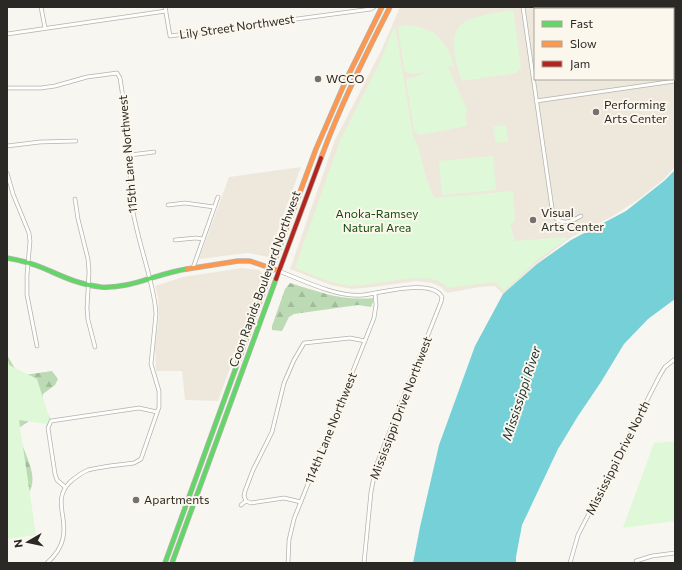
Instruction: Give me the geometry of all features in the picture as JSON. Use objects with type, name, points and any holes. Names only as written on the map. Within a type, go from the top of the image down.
[{"type":"main road","name":"Coon Rapids Boulevard Northwest","points":[[165,563],[330,114],[382,7]]},
{"type":"main road","name":"Coon Rapids Boulevard Northwest","points":[[172,563],[332,127],[361,64],[390,7]]},
{"type":"main road","points":[[7,258],[28,262],[68,279],[88,285],[102,287],[122,287],[167,272],[246,261],[279,271]]},
{"type":"street","points":[[41,7],[45,28]]},
{"type":"street","name":"Lily Street Northwest","points":[[165,9],[170,36],[371,9],[374,7]]},
{"type":"street","points":[[523,7],[553,216],[565,223],[581,216]]},
{"type":"street","points":[[7,34],[165,9]]},
{"type":"street","name":"115th Lane Northwest","points":[[7,88],[41,88],[55,86],[88,77],[117,73],[119,75],[130,155],[131,204],[134,222],[154,296],[156,314],[151,364],[159,391],[159,407],[141,459],[134,464],[88,470],[77,476],[65,487]]},
{"type":"street","points":[[536,100],[675,81]]},
{"type":"street","points":[[7,146],[40,142],[76,141]]},
{"type":"street","points":[[130,155],[154,152]]},
{"type":"street","points":[[7,173],[13,194],[29,233],[30,241],[26,282],[28,304],[37,346]]},
{"type":"street","points":[[75,198],[88,259],[87,314],[95,347]]},
{"type":"street","points":[[193,268],[218,198]]},
{"type":"street","points":[[168,205],[185,203],[214,208]]},
{"type":"street","points":[[175,240],[203,238]]},
{"type":"street","points":[[279,271],[342,294],[359,295],[375,293]]},
{"type":"street","name":"Mississippi Drive Northwest","points":[[364,563],[371,492],[376,466],[442,302],[442,297],[438,292],[425,287],[375,293]]},
{"type":"street","name":"114th Lane Northwest","points":[[288,563],[290,536],[294,519],[365,341],[375,312],[375,293]]},
{"type":"street","points":[[246,501],[244,496],[245,490],[272,432],[284,383],[294,360],[304,343],[350,338],[365,341]]},
{"type":"street","name":"Mississippi Drive North","points":[[570,563],[578,535],[660,374],[665,367],[675,359]]},
{"type":"street","points":[[47,563],[57,552],[63,538],[64,530],[61,500],[65,487],[60,485],[55,474],[48,428],[52,421],[139,408],[157,412]]},
{"type":"street","points":[[246,501],[251,503],[284,498],[301,502]]},
{"type":"street","points":[[241,505],[246,501]]},
{"type":"street","points":[[636,561],[652,556],[675,552]]},
{"type":"shaded area","points":[[400,7],[675,7],[675,167],[663,180],[639,199],[613,216],[570,238],[536,264],[503,294],[495,286],[447,293],[441,287],[432,283],[416,281],[352,289],[331,285],[290,269],[335,140],[382,49]]},
{"type":"shaded area","points":[[301,167],[268,257],[248,253],[199,259],[229,177]]},
{"type":"shaded area","points":[[242,268],[259,270],[263,277],[218,401],[185,400],[182,371],[156,371],[155,347],[159,316],[158,297],[155,286],[183,277]]},
{"type":"green space","points":[[513,10],[521,67],[516,73],[462,81],[456,63],[454,49],[455,36],[458,28],[473,18]]},
{"type":"green space","points":[[408,25],[426,29],[433,33],[448,49],[454,66],[448,67],[468,112],[465,113],[467,126],[419,135],[414,130],[406,79],[427,72],[410,74],[404,70],[398,27]]},
{"type":"green space","name":"Anoka-Ramsey Natural Area","points":[[395,26],[413,136],[418,146],[427,181],[434,198],[513,191],[515,222],[510,224],[515,241],[565,237],[567,239],[537,260],[504,291],[495,282],[447,288],[440,282],[417,278],[361,286],[351,286],[330,281],[295,268],[340,141],[379,64]]},
{"type":"green space","points":[[506,125],[508,141],[496,143],[493,127]]},
{"type":"green space","points":[[493,156],[496,190],[442,195],[439,161]]},
{"type":"green space","points":[[290,283],[341,297],[361,299],[373,298],[373,302],[371,307],[358,305],[294,314],[289,317],[282,331],[272,330],[272,326],[285,289]]},
{"type":"green space","points":[[7,355],[17,372],[24,375],[52,371],[58,379],[55,385],[43,394],[41,405],[51,419],[46,422],[29,421],[19,428],[22,445],[32,471],[31,488],[27,496],[7,366]]},
{"type":"green space","points":[[7,355],[9,365],[37,379],[50,420],[46,424],[19,420],[36,535],[7,539]]},
{"type":"green space","points":[[675,441],[675,521],[623,528],[654,443]]},
{"type":"water","name":"Mississippi River","points":[[675,170],[675,299],[648,319],[624,344],[558,449],[522,525],[516,563],[413,563],[439,445],[475,346],[503,294],[537,264],[571,240],[626,211],[664,181]]},
{"type":"traffic: fast","points":[[165,563],[283,238]]},
{"type":"traffic: fast","points":[[7,258],[43,268],[78,282],[101,287],[123,286],[187,269]]},
{"type":"traffic: fast","points":[[172,563],[276,279]]},
{"type":"traffic: slow","points":[[283,238],[316,149],[346,80],[382,7]]},
{"type":"traffic: slow","points":[[321,158],[345,100],[390,7]]},
{"type":"traffic: slow","points":[[187,269],[238,261],[250,261],[279,271]]},
{"type":"traffic: jam","points":[[276,279],[321,158]]},
{"type":"place","name":"WCCO","points":[[318,79]]},
{"type":"place","name":"Performing Arts Center","points":[[596,112]]},
{"type":"place","name":"Visual Arts Center","points":[[533,220]]},
{"type":"place","name":"Apartments","points":[[136,500]]}]
